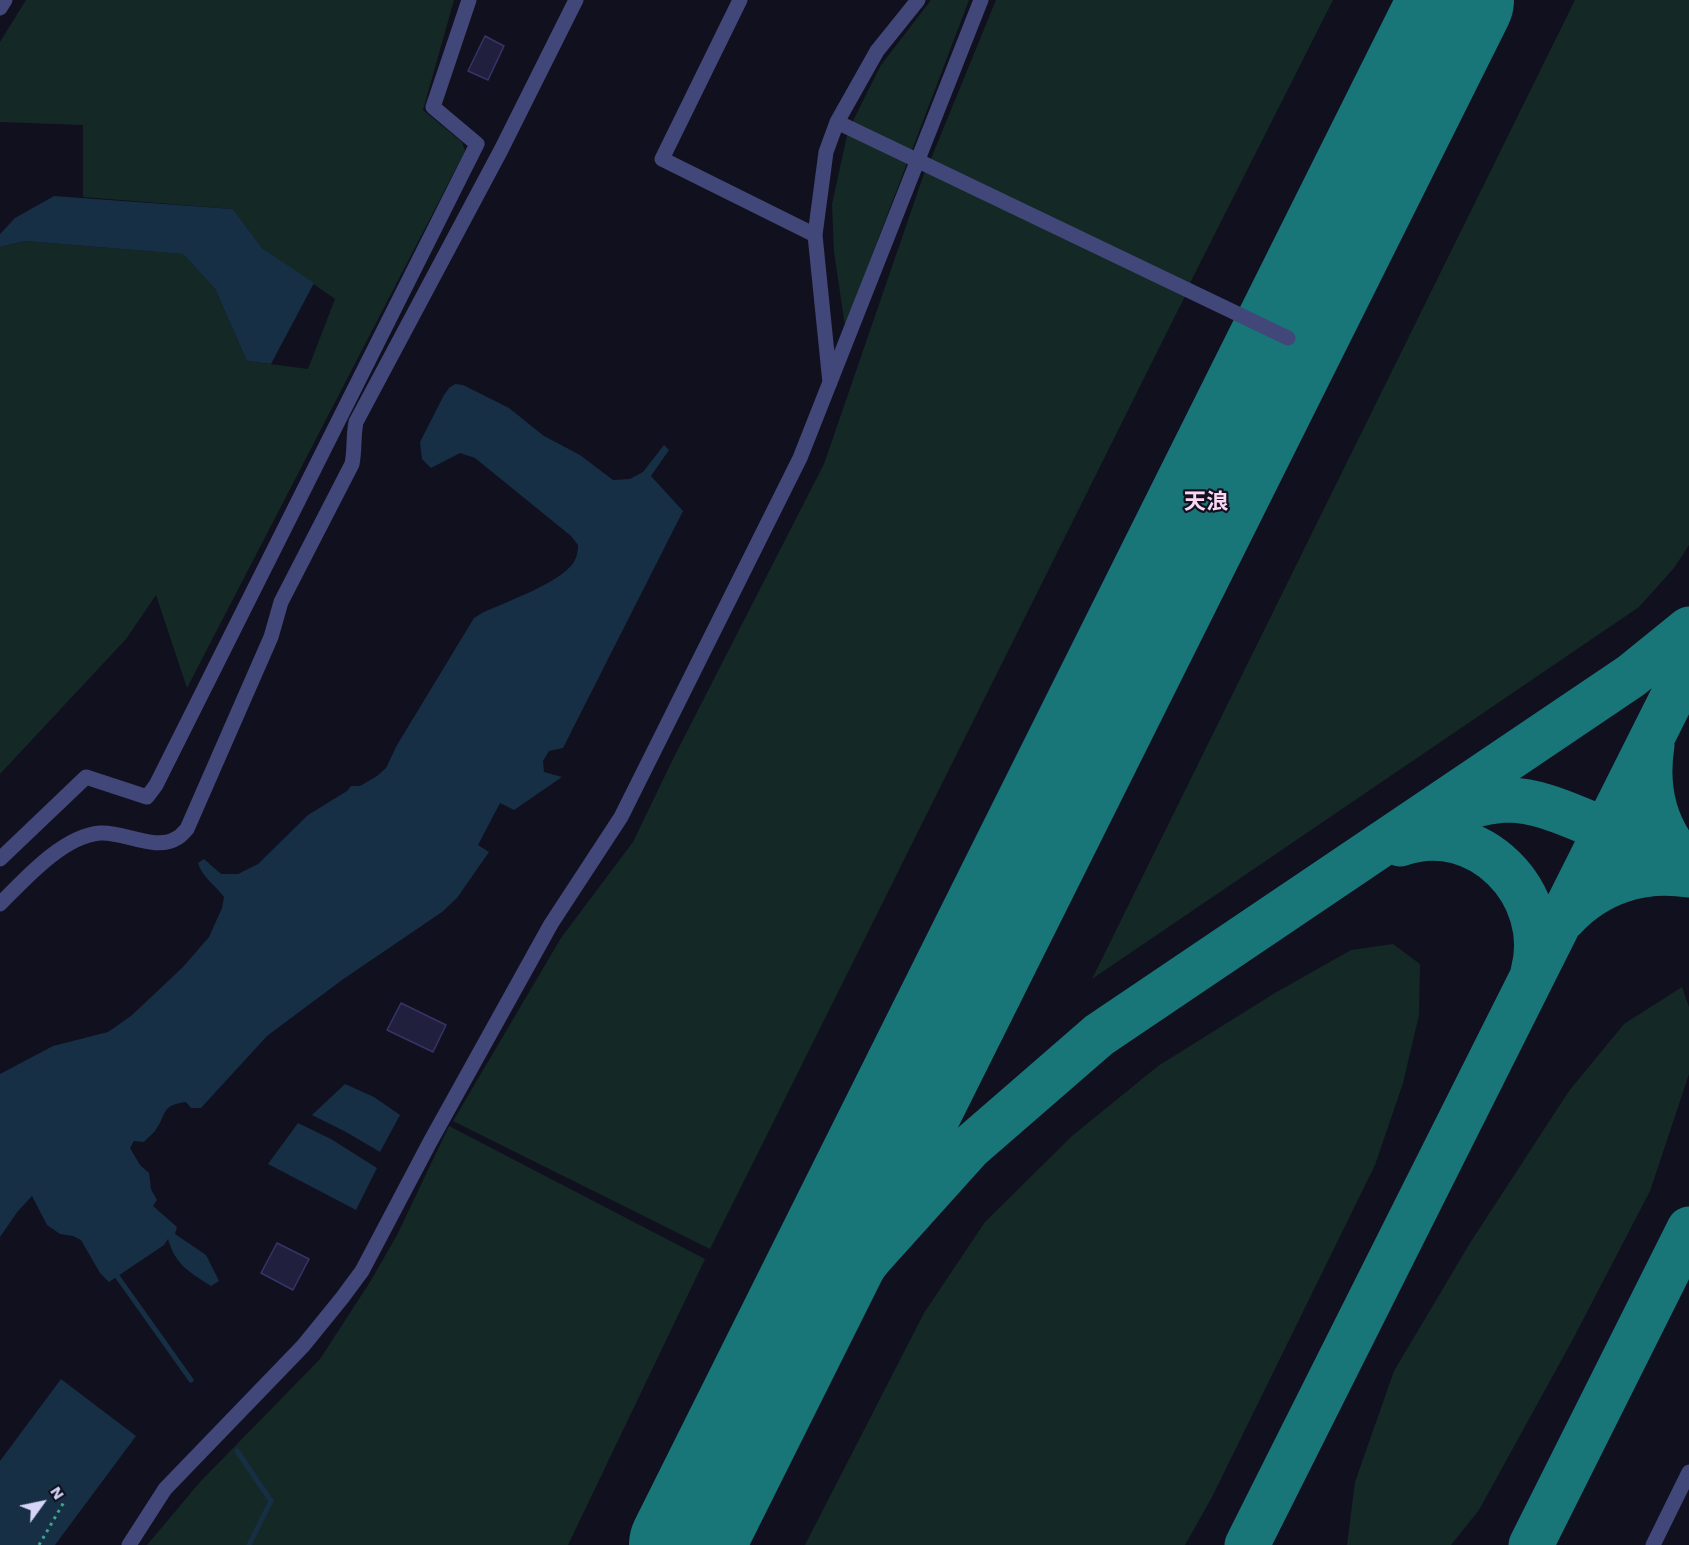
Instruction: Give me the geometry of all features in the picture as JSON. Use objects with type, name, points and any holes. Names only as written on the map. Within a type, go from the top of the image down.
[{"type":"street","points":[[0,8],[5,0]]},
{"type":"street","points":[[0,859],[86,777],[147,797],[156,785],[477,144],[433,107],[470,0]]},
{"type":"street","points":[[0,904],[45,860],[82,837],[101,832],[164,843],[177,839],[187,829],[271,638],[280,602],[352,464],[356,422],[501,150],[576,0]]},
{"type":"street","points":[[740,0],[662,159],[815,235]]},
{"type":"street","points":[[830,385],[815,235],[826,152],[837,122],[877,51],[918,0]]},
{"type":"street","points":[[129,1545],[165,1489],[303,1346],[362,1271],[430,1142],[551,924],[621,816],[800,458],[981,0]]},
{"type":"street","points":[[837,122],[1288,339]]},
{"type":"street","points":[[1653,1545],[1689,1472]]},
{"type":"path","points":[[39,1545],[64,1502]]},
{"type":"green space","points":[[26,0],[454,0],[423,110],[462,142],[465,151],[187,688],[156,595],[126,639],[0,774],[0,247],[25,241],[183,254],[215,289],[247,361],[308,369],[335,299],[262,248],[233,209],[83,197],[83,125],[0,122],[0,42]]},
{"type":"green space","points":[[931,0],[969,0],[845,326],[834,252],[832,204],[848,131],[881,65]]},
{"type":"green space","points":[[996,0],[1333,0],[1188,287],[930,161]]},
{"type":"green space","points":[[1575,0],[1689,0],[1689,545],[1674,568],[1639,607],[1092,979]]},
{"type":"green space","points":[[926,168],[1185,296],[710,1249],[453,1121],[561,938],[633,842],[824,464]]},
{"type":"green space","points":[[1393,944],[1420,964],[1419,1015],[1403,1083],[1375,1165],[1212,1497],[1185,1545],[805,1545],[924,1313],[985,1222],[1072,1136],[1158,1066],[1275,993],[1351,950]]},
{"type":"green space","points":[[1682,987],[1689,1007],[1689,1074],[1650,1191],[1573,1339],[1479,1510],[1451,1545],[1347,1545],[1355,1482],[1394,1371],[1470,1243],[1569,1091],[1624,1024]]},
{"type":"green space","points":[[449,1126],[705,1259],[568,1545],[147,1545],[200,1482],[320,1359],[370,1282],[397,1235]]},
{"type":"water","points":[[54,196],[233,209],[262,248],[314,283],[271,364],[247,361],[215,289],[183,254],[25,241],[0,247],[0,234],[15,218]]},
{"type":"water","points":[[455,384],[463,385],[509,408],[544,436],[580,455],[613,480],[630,479],[643,472],[664,445],[669,450],[651,476],[683,511],[563,748],[549,751],[543,761],[544,772],[562,777],[514,810],[500,803],[478,845],[489,852],[457,898],[442,912],[342,980],[267,1036],[201,1108],[191,1108],[186,1102],[178,1103],[168,1108],[155,1131],[144,1142],[134,1141],[130,1148],[140,1165],[149,1173],[151,1189],[157,1200],[153,1206],[177,1227],[175,1234],[206,1255],[219,1281],[211,1286],[190,1272],[175,1255],[168,1239],[164,1245],[109,1282],[100,1273],[81,1240],[60,1234],[47,1225],[32,1196],[18,1211],[0,1237],[0,1074],[53,1046],[108,1032],[131,1016],[183,967],[209,937],[222,908],[224,897],[206,877],[198,863],[204,859],[221,874],[238,874],[258,864],[308,815],[347,791],[351,786],[360,786],[377,776],[386,768],[397,745],[474,618],[529,593],[562,574],[574,562],[578,545],[571,536],[475,458],[460,453],[431,468],[422,459],[420,442],[444,395]]},
{"type":"water","points":[[345,1084],[374,1097],[400,1115],[380,1152],[312,1115]]},
{"type":"water","points":[[298,1123],[331,1139],[377,1168],[356,1210],[268,1164]]},
{"type":"water","points":[[61,1379],[136,1436],[55,1545],[0,1545],[0,1461]]},
{"type":"building","points":[[485,36],[504,46],[488,80],[468,71]]},
{"type":"building","points":[[401,1003],[446,1025],[433,1052],[387,1030]]},
{"type":"building","points":[[277,1243],[309,1259],[293,1290],[261,1273]]},
{"type":"waterway","points":[[117,1276],[191,1380]]},
{"type":"waterway","points":[[237,1451],[271,1501],[249,1545]]},
{"type":"taxiway","points":[[761,1395],[871,1257],[970,1147],[1099,1035],[1631,676],[1689,629]]},
{"type":"taxiway","points":[[1247,1545],[1689,664]]},
{"type":"taxiway","points":[[1652,745],[1650,778],[1655,810],[1668,840],[1689,866]]},
{"type":"taxiway","points":[[1444,815],[1493,801],[1510,800],[1536,804],[1591,824],[1689,871]]},
{"type":"taxiway","points":[[1400,844],[1429,838],[1457,841],[1482,852],[1504,868],[1521,890],[1532,915],[1537,943],[1533,972]]},
{"type":"taxiway","points":[[1564,918],[1591,895],[1621,880],[1654,874],[1689,875]]},
{"type":"taxiway","points":[[1531,1545],[1689,1229]]},
{"type":"runway","points":[[686,1545],[1457,0]]},
{"type":"district","name":"天浪","points":[[1206,503]]}]
